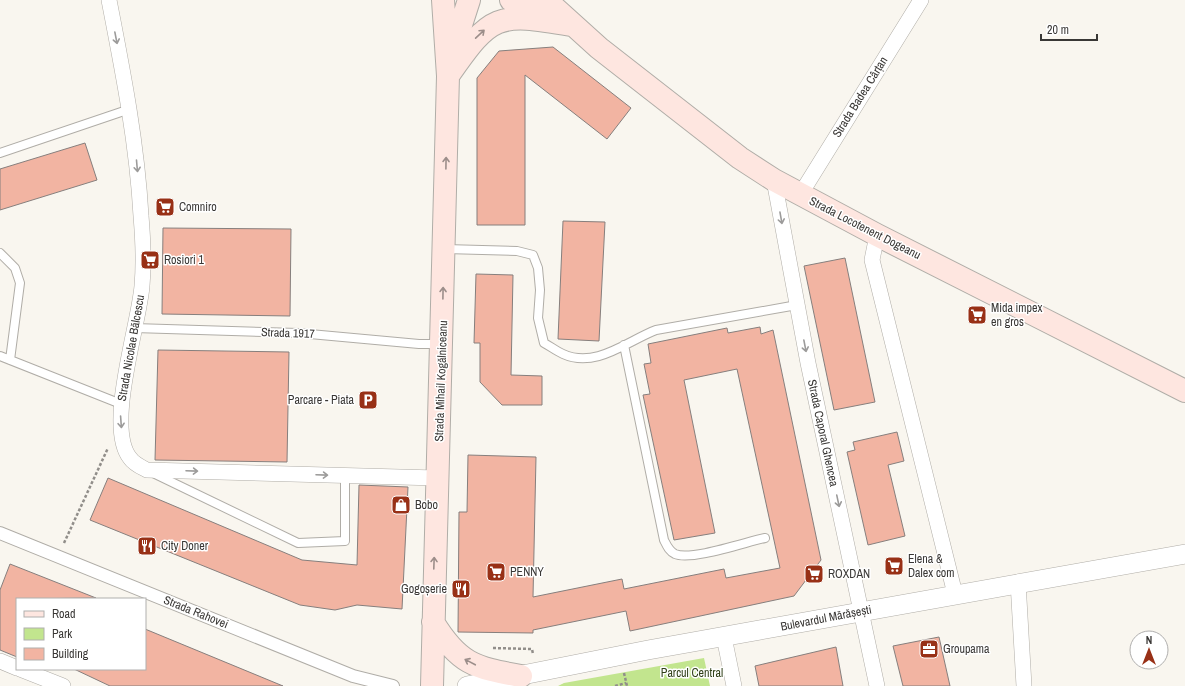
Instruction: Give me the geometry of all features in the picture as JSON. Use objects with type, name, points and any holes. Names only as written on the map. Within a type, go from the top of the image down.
[{"type":"main road","name":"Strada Mihail Kogălniceanu","points":[[432,686],[448,76],[443,0]]},
{"type":"main road","name":"Strada Mihail Kogălniceanu","points":[[448,76],[455,41],[469,0]]},
{"type":"main road","name":"Strada Locotenent Dogeanu","points":[[511,0],[571,25]]},
{"type":"main road","name":"Strada Locotenent Dogeanu","points":[[546,0],[571,25],[740,158],[774,180],[877,235],[1185,391]]},
{"type":"main road","points":[[448,76],[479,34],[492,24],[508,18],[524,17],[571,25]]},
{"type":"main road","points":[[433,622],[448,646],[467,662],[483,669],[525,677]]},
{"type":"street","name":"Strada Nicolae Bălcescu","points":[[109,0],[130,109],[135,147],[143,247],[142,285],[121,404],[121,419],[126,452],[136,465],[147,470]]},
{"type":"street","name":"Strada Badea Cârțan","points":[[800,195],[921,0]]},
{"type":"street","name":"Strada Caporal Ghencea","points":[[774,180],[797,305],[877,686]]},
{"type":"street","points":[[877,235],[872,260],[955,594]]},
{"type":"street","points":[[147,470],[437,478]]},
{"type":"street","name":"Strada Rahovei","points":[[0,533],[353,676],[393,686]]},
{"type":"street","name":"Bulevardul Mărășești","points":[[467,686],[525,677],[648,650],[1018,582],[1185,554]]},
{"type":"street","points":[[1018,582],[1024,686]]},
{"type":"street","points":[[724,637],[734,686]]},
{"type":"street","points":[[0,661],[16,667]]},
{"type":"street","points":[[23,670],[62,686]]},
{"type":"lane","points":[[0,153],[130,109]]},
{"type":"lane","points":[[444,249],[517,251],[533,255],[538,268],[540,290],[538,318],[544,343],[564,355],[585,358],[605,356],[656,330],[797,305]]},
{"type":"lane","points":[[0,253],[15,268],[20,283],[10,360]]},
{"type":"lane","name":"Strada 1917","points":[[134,328],[299,333],[369,338],[419,344],[442,344]]},
{"type":"lane","points":[[624,345],[664,540],[668,549],[676,554],[691,556],[765,538]]},
{"type":"lane","points":[[0,356],[121,404]]},
{"type":"lane","points":[[147,470],[298,543],[345,541],[345,476]]},
{"type":"path","points":[[57,556],[121,419]]},
{"type":"path","points":[[486,647],[532,649],[525,677]]},
{"type":"path","points":[[615,686],[626,683]]},
{"type":"green space","name":"Parcul Central","points":[[704,658],[710,686],[558,686],[564,683]]},
{"type":"building","points":[[553,47],[631,108],[607,139],[525,75],[525,225],[477,225],[477,78],[499,51]]},
{"type":"building","points":[[85,143],[97,180],[0,210],[0,169]]},
{"type":"building","points":[[563,221],[605,222],[599,341],[558,339]]},
{"type":"building","points":[[163,228],[291,229],[290,316],[162,314]]},
{"type":"building","points":[[845,258],[875,402],[834,410],[804,266]]},
{"type":"building","points":[[476,274],[513,275],[511,375],[542,376],[542,405],[502,405],[480,382],[480,343],[474,343]]},
{"type":"building","points":[[760,327],[761,334],[773,330],[821,560],[794,596],[630,631],[626,611],[533,630],[533,633],[458,632],[459,512],[467,512],[468,455],[536,457],[533,597],[622,579],[624,589],[724,569],[726,578],[780,568],[737,369],[684,380],[715,533],[674,540],[643,395],[650,394],[644,364],[651,363],[648,344],[727,328],[728,333]]},
{"type":"building","points":[[158,350],[289,352],[287,462],[155,460]]},
{"type":"building","points":[[897,432],[904,461],[888,465],[905,536],[868,545],[847,452],[855,450],[853,442]]},
{"type":"building","points":[[108,478],[302,560],[357,565],[359,485],[408,487],[402,609],[357,605],[335,610],[300,605],[90,520]]},
{"type":"building","points":[[10,564],[96,598],[16,598],[16,657],[0,650],[0,590]]},
{"type":"building","points":[[146,629],[283,686],[110,686],[76,670],[146,670]]},
{"type":"building","points":[[939,637],[950,686],[903,686],[893,646]]},
{"type":"building","points":[[836,647],[843,686],[759,686],[755,666]]},
{"type":"place","name":"Comniro","points":[[165,207]]},
{"type":"place","name":"Rosiori 1","points":[[150,260]]},
{"type":"place","name":"Mida impex en gros","points":[[977,315]]},
{"type":"place","name":"Parcare - Piata","points":[[368,400]]},
{"type":"place","name":"Bobo","points":[[401,505]]},
{"type":"place","name":"City Doner","points":[[147,546]]},
{"type":"place","name":"Elena & Dalex com","points":[[894,566]]},
{"type":"place","name":"PENNY","points":[[496,572]]},
{"type":"place","name":"ROXDAN","points":[[814,574]]},
{"type":"place","name":"Gogoșerie","points":[[461,589]]},
{"type":"place","name":"Groupama","points":[[929,649]]}]
